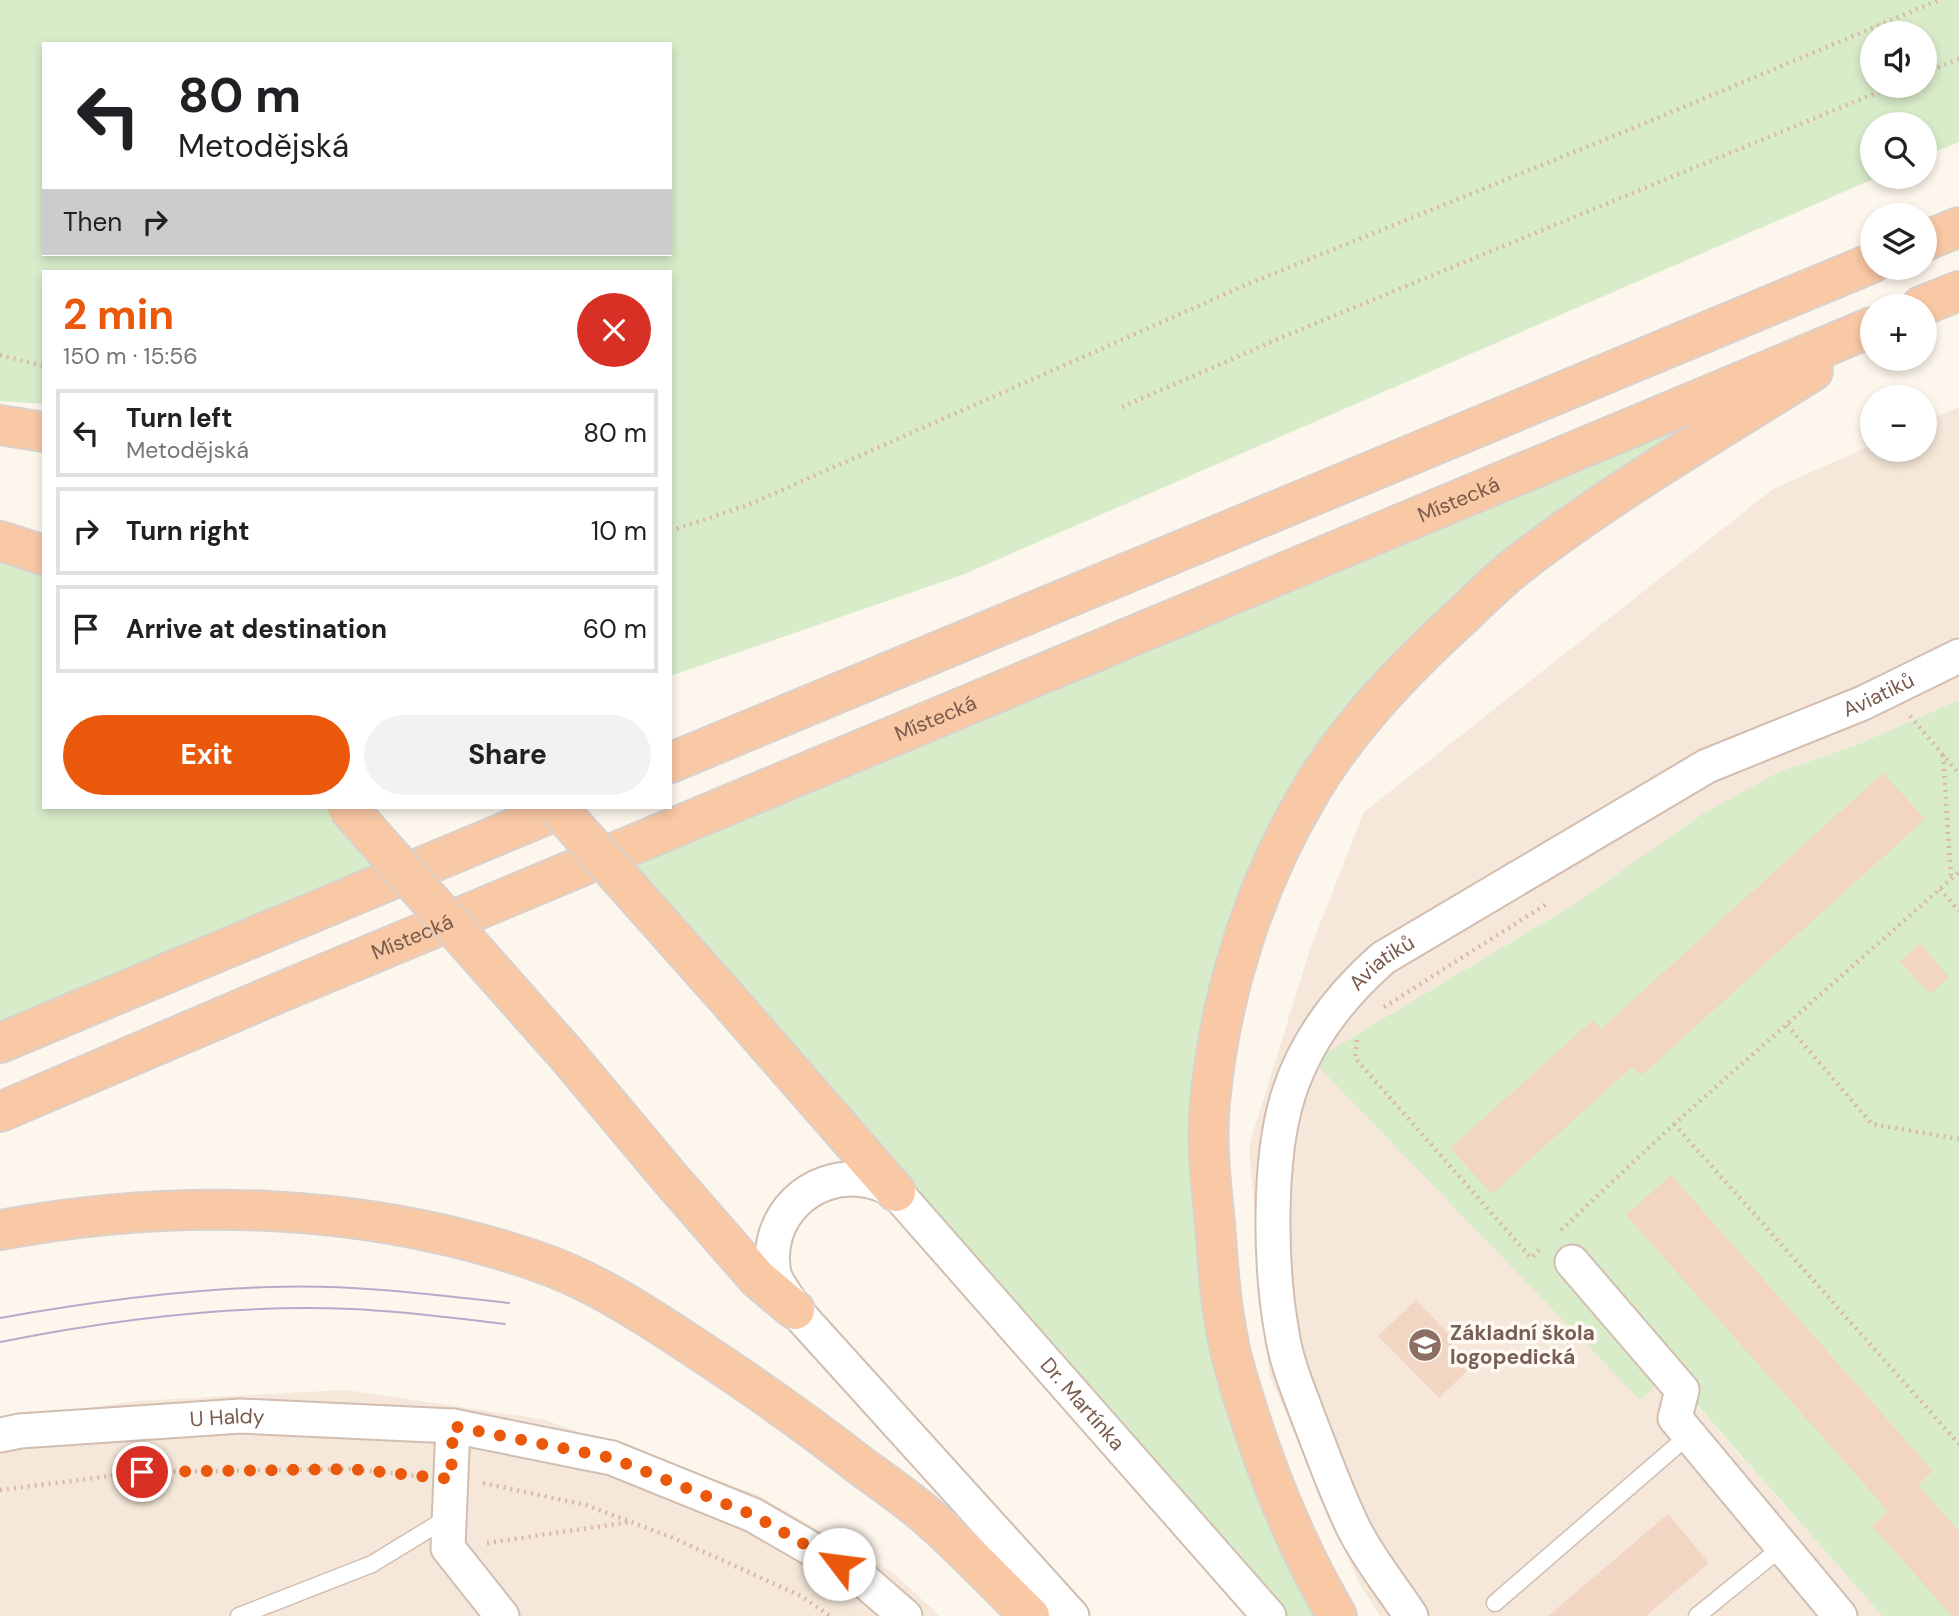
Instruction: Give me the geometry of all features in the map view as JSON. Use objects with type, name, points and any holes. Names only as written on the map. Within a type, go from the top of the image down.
[{"type":"highway","points":[[1937,236],[1959,227]]},
{"type":"highway","points":[[672,762],[1860,268]]},
{"type":"highway","points":[[1937,300],[1959,291]]},
{"type":"highway","name":"Místecká","points":[[0,1112],[314,978],[1860,332]]},
{"type":"highway","points":[[1337,1616],[1289,1526],[1263,1460],[1240,1387],[1226,1329],[1213,1211],[1210,1105],[1220,1030],[1242,941],[1273,864],[1307,797],[1335,754],[1372,708],[1434,641],[1514,568],[1592,510],[1860,342]]},
{"type":"highway","points":[[0,425],[42,432]]},
{"type":"highway","points":[[0,541],[42,554]]},
{"type":"highway","points":[[348,809],[567,1055],[758,1279],[795,1310]]},
{"type":"highway","points":[[558,809],[897,1192]]},
{"type":"highway","points":[[0,1043],[560,809]]},
{"type":"highway","points":[[0,1024],[261,933]]},
{"type":"highway","points":[[0,1230],[44,1222],[135,1213],[228,1209],[322,1214],[397,1224],[472,1241],[540,1262],[611,1293],[744,1379],[926,1515],[1030,1616]]},
{"type":"street","name":"Aviatiků","points":[[1411,1616],[1354,1529],[1300,1395],[1282,1336],[1275,1277],[1273,1202],[1278,1146],[1288,1096],[1307,1051],[1330,1013],[1356,981],[1383,958],[1707,766],[1863,704],[1959,656]]},
{"type":"street","points":[[897,1192],[869,1180],[838,1179],[810,1190],[788,1210],[775,1237],[775,1277],[795,1310],[1072,1616]]},
{"type":"street","name":"Dr. Martínka","points":[[897,1192],[1269,1616]]},
{"type":"street","points":[[1557,1247],[1682,1390],[1675,1418],[1840,1616]]},
{"type":"street","name":"U Haldy","points":[[0,1435],[20,1431],[241,1416],[453,1426]]},
{"type":"street","points":[[502,1616],[449,1532],[453,1426],[612,1458],[753,1515],[860,1577],[905,1616]]},
{"type":"lane","points":[[1495,1603],[1689,1435]]},
{"type":"lane","points":[[239,1616],[449,1532]]},
{"type":"lane","points":[[1697,1616],[1782,1547]]},
{"type":"path","points":[[672,530],[748,505],[1248,284],[1631,129],[1939,0]]},
{"type":"path","points":[[1937,68],[1959,59]]},
{"type":"path","points":[[1122,407],[1298,330],[1864,98]]},
{"type":"path","points":[[0,355],[42,366]]},
{"type":"path","points":[[1906,711],[1959,774]]},
{"type":"path","points":[[1942,755],[1951,879]]},
{"type":"path","points":[[1362,1033],[1355,1042],[1355,1058],[1531,1258],[1557,1247],[1674,1124],[1959,872]]},
{"type":"path","points":[[1940,889],[1959,911]]},
{"type":"path","points":[[1375,1013],[1552,901]]},
{"type":"path","points":[[1787,1025],[1872,1124],[1959,1139]]},
{"type":"path","points":[[1674,1124],[1959,1444]]},
{"type":"path","points":[[0,1490],[142,1472],[351,1469],[485,1483],[586,1505],[671,1536],[801,1596],[830,1616]]},
{"type":"path","points":[[449,1532],[631,1522]]},
{"type":"shaded area","points":[[1959,407],[1959,700],[1854,746],[1781,771],[1573,905],[1314,1061],[1640,1399],[1668,1373],[1882,1616],[1380,1616],[1359,1583],[1269,1374],[1249,1146],[1310,949],[1364,812],[1773,489],[1860,450],[1860,462],[1937,462],[1937,417]]},
{"type":"shaded area","points":[[346,1390],[542,1419],[756,1494],[892,1572],[940,1616],[0,1616],[0,1420],[137,1401]]},
{"type":"green space","points":[[0,0],[1959,0],[1959,142],[1937,151],[1937,112],[1860,112],[1860,185],[962,575],[672,675],[672,270],[42,270],[42,404],[0,401]]},
{"type":"green space","points":[[1860,332],[1860,335],[1592,510],[1335,754],[1220,1030],[1220,1291],[1337,1616],[1271,1616],[605,862]]},
{"type":"green space","points":[[0,541],[42,554],[42,809],[346,809],[402,875],[0,1024]]},
{"type":"green space","points":[[1959,700],[1959,1616],[1882,1616],[1669,1373],[1640,1400],[1313,1061],[1573,905],[1704,813],[1781,771],[1854,746]]},
{"type":"building","points":[[1883,773],[1925,819],[1642,1075],[1632,1067],[1492,1194],[1450,1148],[1593,1020],[1601,1029]]},
{"type":"building","points":[[1920,944],[1949,977],[1930,994],[1900,961]]},
{"type":"building","points":[[1671,1175],[1933,1471],[1918,1485],[1959,1532],[1959,1616],[1952,1616],[1872,1526],[1888,1511],[1626,1215]]},
{"type":"building","points":[[1416,1300],[1455,1340],[1447,1349],[1468,1370],[1439,1398],[1377,1337]]},
{"type":"building","points":[[1668,1514],[1709,1563],[1646,1616],[1548,1616]]},
{"type":"tram line","points":[[0,1318],[134,1298],[300,1286],[360,1288],[509,1303]]},
{"type":"tram line","points":[[0,1342],[130,1320],[263,1309],[370,1310],[505,1324]]},
{"type":"place","name":"Základní škola logopedická","points":[[1425,1345]]},
{"type":"route","points":[[142,1472],[351,1469],[451,1479],[453,1426],[612,1458],[753,1515],[839,1564]]}]
